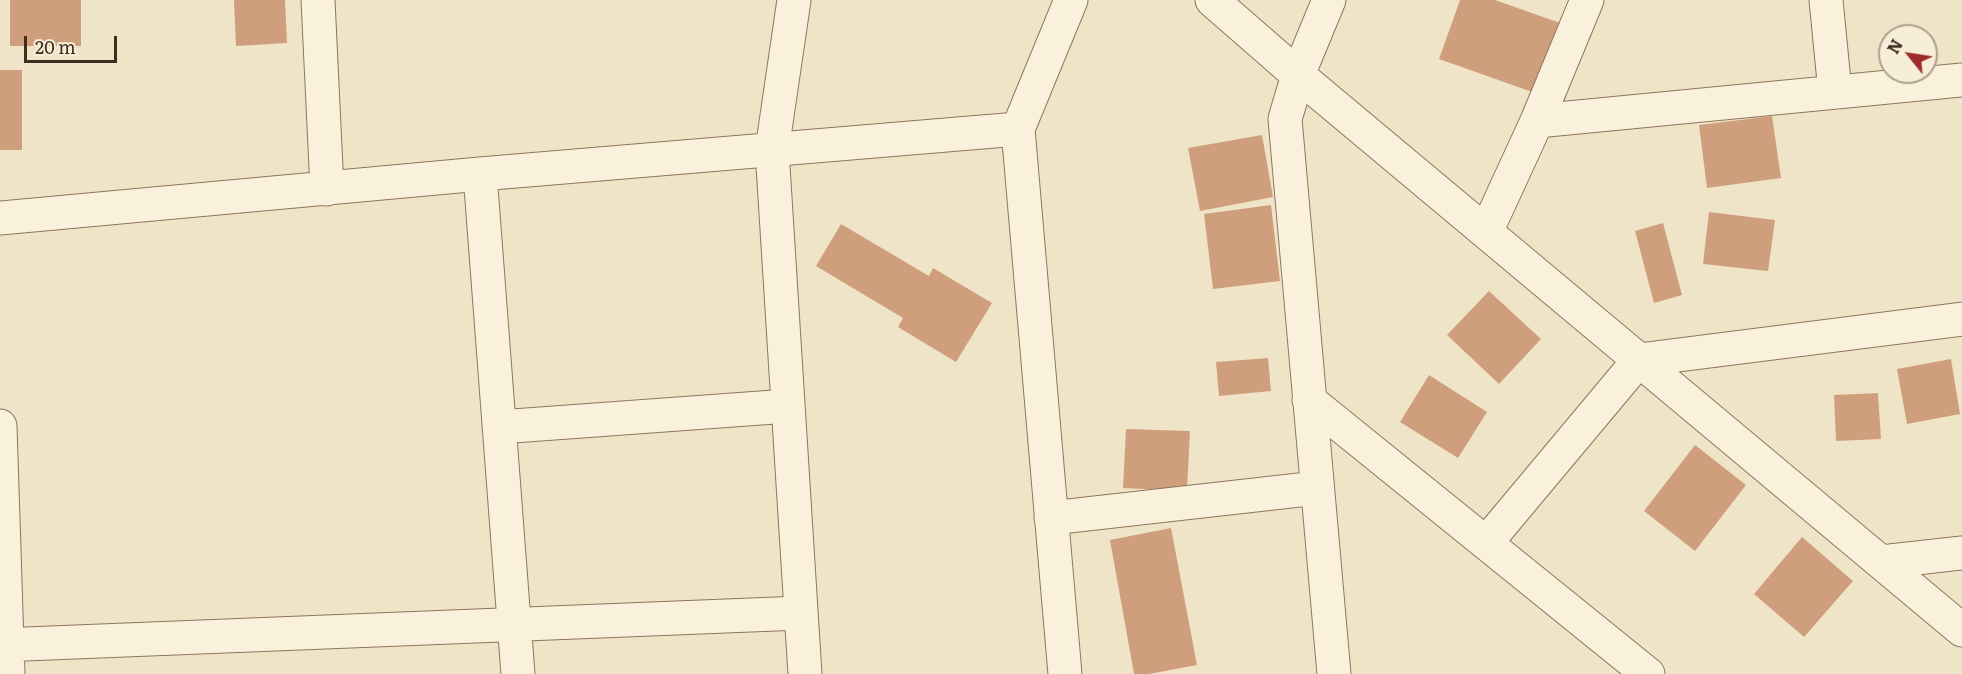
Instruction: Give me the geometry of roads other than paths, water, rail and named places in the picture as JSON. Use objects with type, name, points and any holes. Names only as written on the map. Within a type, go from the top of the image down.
[{"type":"street","points":[[318,0],[327,189]]},
{"type":"street","points":[[794,0],[772,150],[805,674]]},
{"type":"street","points":[[1065,674],[1018,129],[1071,0]]},
{"type":"street","points":[[1212,0],[1298,75],[1962,630]]},
{"type":"street","points":[[1329,0],[1298,75],[1285,119],[1334,674]]},
{"type":"street","points":[[1486,232],[1537,121],[1587,0]]},
{"type":"street","points":[[1826,0],[1835,92]]},
{"type":"street","points":[[1537,121],[1962,80]]},
{"type":"street","points":[[0,219],[480,174],[1018,129]]},
{"type":"street","points":[[480,174],[518,674]]},
{"type":"street","points":[[1486,543],[1639,360],[1962,319]]},
{"type":"street","points":[[1309,400],[1648,674]]},
{"type":"street","points":[[499,427],[788,406]]},
{"type":"street","points":[[0,426],[5,655],[515,625],[801,613]]},
{"type":"street","points":[[1051,518],[1317,488]]},
{"type":"street","points":[[1881,562],[1962,553]]}]
